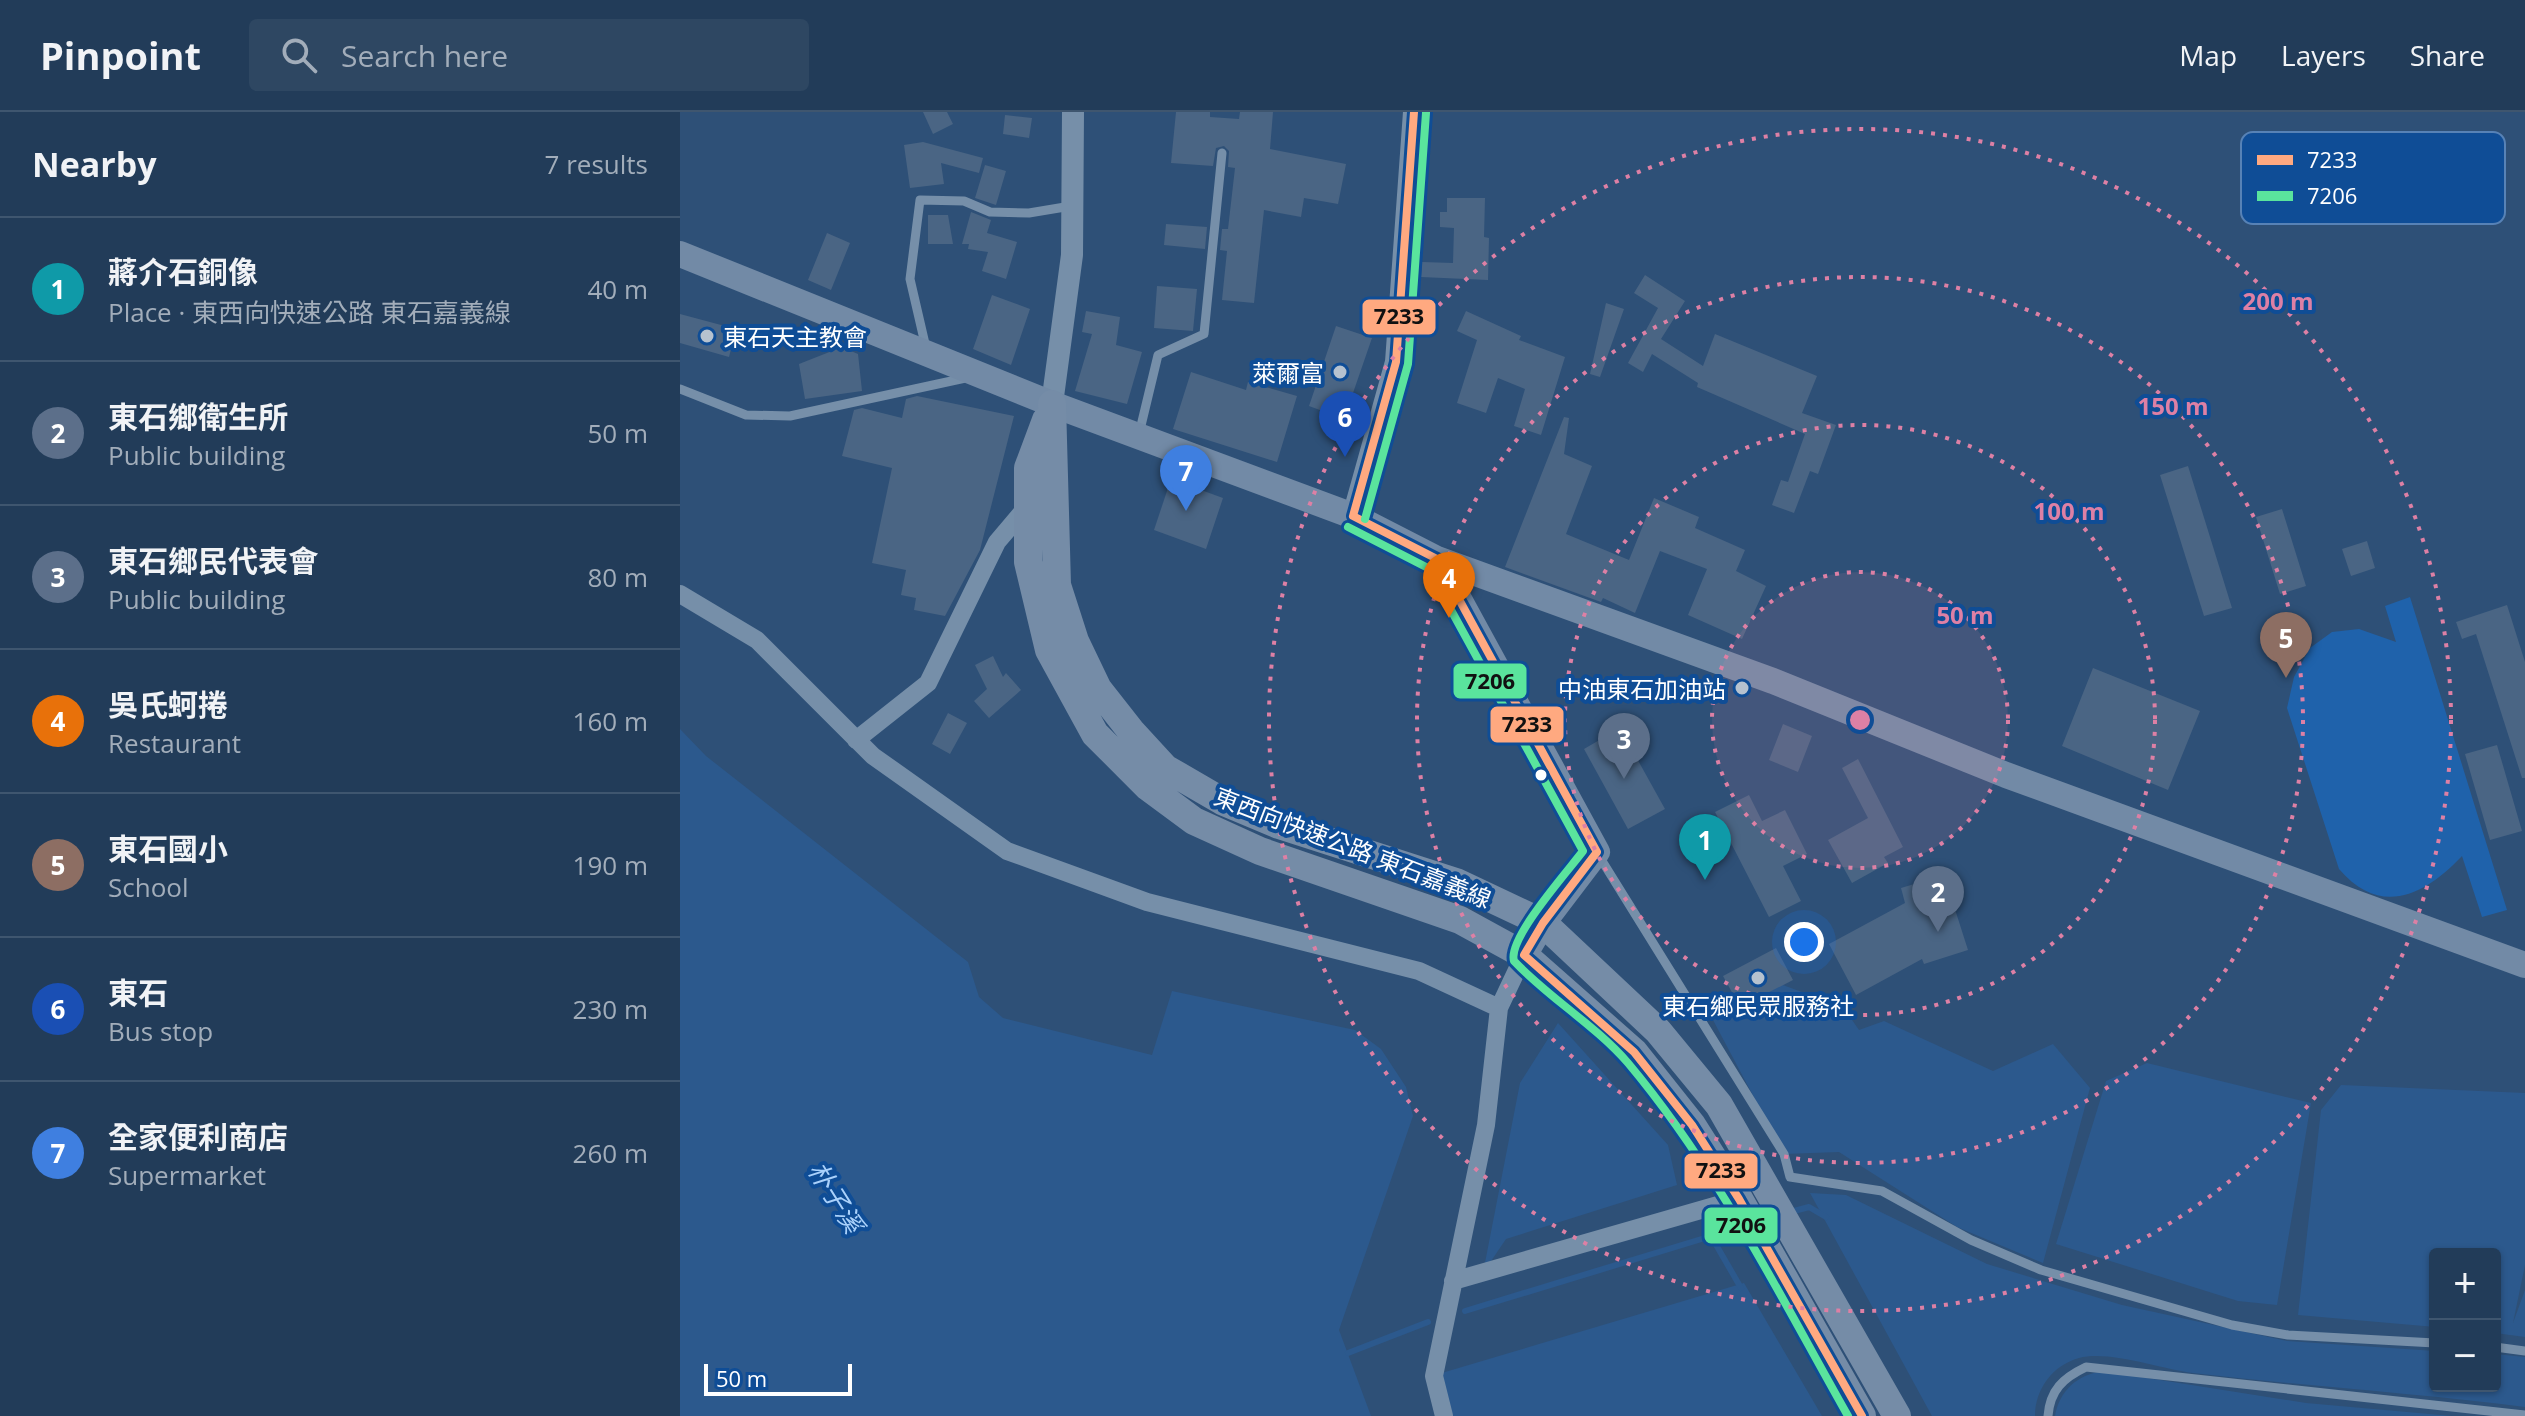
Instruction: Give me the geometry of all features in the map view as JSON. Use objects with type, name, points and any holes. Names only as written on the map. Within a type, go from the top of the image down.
[{"type":"main road","points":[[680,254],[1052,404],[1353,516],[1437,559],[1773,681],[2006,775],[2525,965]]},
{"type":"main road","name":"東西向快速公路 東石嘉義線","points":[[1052,404],[1028,468],[1025,509],[1028,562],[1049,650],[1095,734],[1148,787],[1194,821],[1260,851],[1460,920],[1524,955],[1634,1052],[1692,1125],[1739,1199],[1862,1416]]},
{"type":"main road","name":"東西向快速公路 東石嘉義線","points":[[1052,404],[1057,585],[1075,641],[1098,689],[1165,768],[1222,801],[1279,825],[1456,882],[1543,923],[1658,1031],[1719,1105],[1897,1416]]},
{"type":"main road","points":[[1437,559],[1597,852],[1543,923],[1524,955]]},
{"type":"street","points":[[1052,404],[1072,255],[1073,112]]},
{"type":"street","points":[[1353,516],[1396,362],[1414,112]]},
{"type":"street","points":[[856,740],[928,683],[997,542],[1025,509],[1054,509]]},
{"type":"street","points":[[680,594],[757,640],[873,756],[1007,851],[1147,902],[1419,971],[1499,1008]]},
{"type":"street","points":[[1444,1416],[1434,1376],[1486,1125],[1499,1008],[1524,955]]},
{"type":"street","points":[[1453,1281],[1739,1199]]},
{"type":"lane","points":[[1138,437],[1158,355],[1204,334],[1222,153]]},
{"type":"lane","points":[[927,353],[910,279],[920,200],[964,201],[990,212],[1029,213],[1071,206]]},
{"type":"lane","points":[[680,389],[746,415],[790,416],[981,375]]},
{"type":"lane","points":[[1597,852],[1784,1154],[1790,1177],[1882,1191],[1971,1240],[2041,1270],[2232,1325],[2288,1335],[2429,1343]]},
{"type":"lane","points":[[2501,1348],[2525,1351]]},
{"type":"lane","points":[[2048,1416],[2049,1402],[2063,1378],[2086,1367],[2525,1415]]},
{"type":"shaded area","points":[[2410,597],[2507,910],[2482,917],[2462,856],[2433,881],[2402,896],[2387,897],[2371,893],[2339,869],[2287,708],[2294,677],[2310,648],[2332,632],[2359,629],[2396,642],[2385,606]]},
{"type":"water","name":"朴子溪","points":[[680,729],[706,756],[968,962],[979,997],[1003,1018],[1152,1055],[1172,991],[1355,1030],[1381,1049],[1406,1087],[1413,1116],[1339,1330],[1371,1416],[680,1416]]},
{"type":"water","points":[[1769,980],[1843,1007],[1859,1030],[1884,1021],[1993,1071],[2053,1044],[2090,1088],[2043,1263],[1957,1227],[1839,1152],[1784,1154],[1713,1020]]},
{"type":"water","points":[[1558,1023],[1668,1145],[1677,1185],[1506,1239],[1483,1273],[1520,1083]]},
{"type":"water","points":[[2147,1063],[2311,1103],[2277,1305],[2238,1301],[2056,1244],[2106,1081]]},
{"type":"water","points":[[2341,1085],[2525,1093],[2525,1265],[2513,1323],[2525,1290],[2525,1337],[2501,1334],[2501,1248],[2429,1248],[2429,1326],[2298,1315],[2321,1110]]},
{"type":"water","points":[[1810,1193],[1846,1195],[1987,1264],[2122,1305],[2287,1341],[2429,1351],[2429,1392],[2501,1392],[2501,1355],[2525,1357],[2525,1407],[2193,1373],[2120,1358],[2091,1356],[2070,1361],[2054,1372],[2038,1397],[2035,1416],[1932,1416]]},
{"type":"water","points":[[1744,1283],[1822,1416],[1447,1416],[1435,1375]]},
{"type":"water","points":[[2103,1371],[2306,1403],[2452,1416],[2055,1416],[2061,1399],[2071,1385],[2085,1376]]},
{"type":"building","points":[[923,112],[947,112],[953,124],[933,134]]},
{"type":"building","points":[[1176,112],[1210,112],[1210,117],[1239,119],[1240,112],[1273,112],[1270,149],[1346,164],[1338,204],[1304,198],[1301,217],[1264,210],[1254,303],[1222,300],[1227,251],[1220,250],[1222,229],[1228,229],[1235,168],[1228,167],[1229,151],[1224,146],[1216,148],[1213,166],[1171,163]]},
{"type":"building","points":[[1005,115],[1032,118],[1029,138],[1003,134]]},
{"type":"building","points":[[923,142],[983,158],[979,173],[941,163],[944,184],[910,188],[904,145]]},
{"type":"building","points":[[985,165],[1006,171],[996,205],[975,198]]},
{"type":"building","points":[[1447,198],[1485,198],[1484,237],[1489,238],[1488,280],[1421,277],[1422,262],[1453,263],[1454,228],[1440,227],[1440,212],[1447,212]]},
{"type":"building","points":[[971,212],[991,220],[987,233],[1017,242],[1006,279],[982,271],[988,252],[968,249],[969,244],[962,244]]},
{"type":"building","points":[[928,215],[948,215],[953,244],[928,244]]},
{"type":"building","points":[[1166,224],[1207,227],[1205,249],[1164,245]]},
{"type":"building","points":[[827,233],[850,243],[831,290],[808,280]]},
{"type":"building","points":[[1645,275],[1685,301],[1661,339],[1703,366],[1715,334],[1817,376],[1802,413],[1836,425],[1818,474],[1810,471],[1794,513],[1772,505],[1781,480],[1788,482],[1805,434],[1697,387],[1698,383],[1652,354],[1643,372],[1628,363],[1658,308],[1634,293]]},
{"type":"building","points":[[1157,286],[1197,289],[1193,331],[1154,328]]},
{"type":"building","points":[[992,295],[1030,309],[1011,365],[973,349]]},
{"type":"building","points":[[1606,303],[1624,309],[1600,377],[1590,374]]},
{"type":"building","points":[[1086,311],[1120,317],[1116,345],[1142,352],[1127,404],[1075,391],[1092,334],[1082,332]]},
{"type":"building","points":[[1466,311],[1521,336],[1519,340],[1565,357],[1541,435],[1514,426],[1525,389],[1498,378],[1486,413],[1457,403],[1477,340],[1457,331]]},
{"type":"building","name":"東石天主教會","points":[[680,314],[736,329],[729,357],[680,343]]},
{"type":"building","name":"萊爾富","points":[[1336,326],[1372,338],[1344,419],[1309,406]]},
{"type":"building","points":[[832,343],[858,354],[862,391],[805,399],[799,364],[832,351]]},
{"type":"building","points":[[1191,372],[1246,390],[1248,382],[1297,396],[1277,462],[1173,429]]},
{"type":"building","points":[[917,396],[1014,416],[980,550],[945,616],[914,610],[916,598],[901,595],[906,570],[872,563],[892,468],[842,456],[854,410],[862,408],[902,418],[906,399]]},
{"type":"building","points":[[1564,417],[1569,418],[1564,454],[1592,466],[1566,534],[1629,560],[1654,498],[1699,517],[1695,528],[1745,550],[1736,571],[1766,586],[1742,639],[1688,615],[1707,569],[1660,551],[1635,613],[1603,598],[1601,602],[1505,567]]},
{"type":"building","points":[[2188,466],[2232,608],[2204,616],[2160,475]]},
{"type":"building","points":[[1171,479],[1223,498],[1206,549],[1154,530]]},
{"type":"building","points":[[2282,509],[2306,586],[2280,594],[2256,517]]},
{"type":"building","points":[[2367,541],[2375,568],[2351,576],[2342,549]]},
{"type":"building","points":[[2507,605],[2525,662],[2525,778],[2522,778],[2476,634],[2462,639],[2456,622]]},
{"type":"building","points":[[993,656],[1003,677],[1006,673],[1021,690],[989,718],[974,701],[987,689],[975,665]]},
{"type":"building","points":[[2093,668],[2200,711],[2168,790],[2062,746]]},
{"type":"building","points":[[948,713],[967,723],[950,754],[932,744]]},
{"type":"building","points":[[1783,724],[1812,736],[1798,772],[1769,760]]},
{"type":"building","points":[[1620,728],[1665,809],[1628,829],[1584,749]]},
{"type":"building","points":[[2497,745],[2522,831],[2490,840],[2465,754]]},
{"type":"building","points":[[1858,759],[1903,847],[1884,857],[1888,863],[1852,883],[1828,840],[1868,818],[1842,768]]},
{"type":"building","points":[[1749,795],[1762,821],[1785,810],[1807,854],[1783,866],[1801,901],[1769,917],[1715,812]]},
{"type":"building","points":[[1944,875],[1968,950],[1924,964],[1922,959],[1856,995],[1829,944],[1905,903],[1901,888]]},
{"type":"building","name":"東石鄉民眾服務社","points":[[1776,948],[1793,980],[1740,1007],[1723,976]]},
{"type":"waterway","points":[[1794,1211],[1809,1207],[1826,1217]]},
{"type":"waterway","points":[[1465,1311],[1741,1227]]},
{"type":"waterway","points":[[1711,1236],[1741,1288]]},
{"type":"waterway","points":[[1348,1353],[1428,1322]]},
{"type":"transit line","name":"7233","points":[[1353,516],[1396,362],[1414,112]]},
{"type":"transit line","name":"7206","points":[[1365,519],[1408,364],[1426,113]]},
{"type":"transit line","name":"7233","points":[[1353,516],[1437,559],[1597,852],[1543,923],[1524,955],[1634,1052],[1692,1125],[1739,1199],[1862,1416]]},
{"type":"transit line","name":"7206","points":[[1348,527],[1428,568],[1583,851],[1529,922],[1514,951],[1514,961],[1615,1049],[1661,1104],[1746,1235],[1848,1416]]},
{"type":"place","name":"東石天主教會","points":[[707,336]]},
{"type":"place","name":"萊爾富","points":[[1340,372]]},
{"type":"place","name":"東石","points":[[1345,457]]},
{"type":"place","name":"全家便利商店","points":[[1186,511]]},
{"type":"place","name":"吳氏蚵捲","points":[[1449,618]]},
{"type":"place","name":"東石國小","points":[[2286,678]]},
{"type":"place","name":"中油東石加油站","points":[[1742,688]]},
{"type":"place","name":"東石鄉民代表會","points":[[1624,779]]},
{"type":"place","name":"蔣介石銅像","points":[[1705,880]]},
{"type":"place","name":"東石鄉衛生所","points":[[1938,932]]},
{"type":"place","name":"東石鄉民眾服務社","points":[[1758,978]]}]
